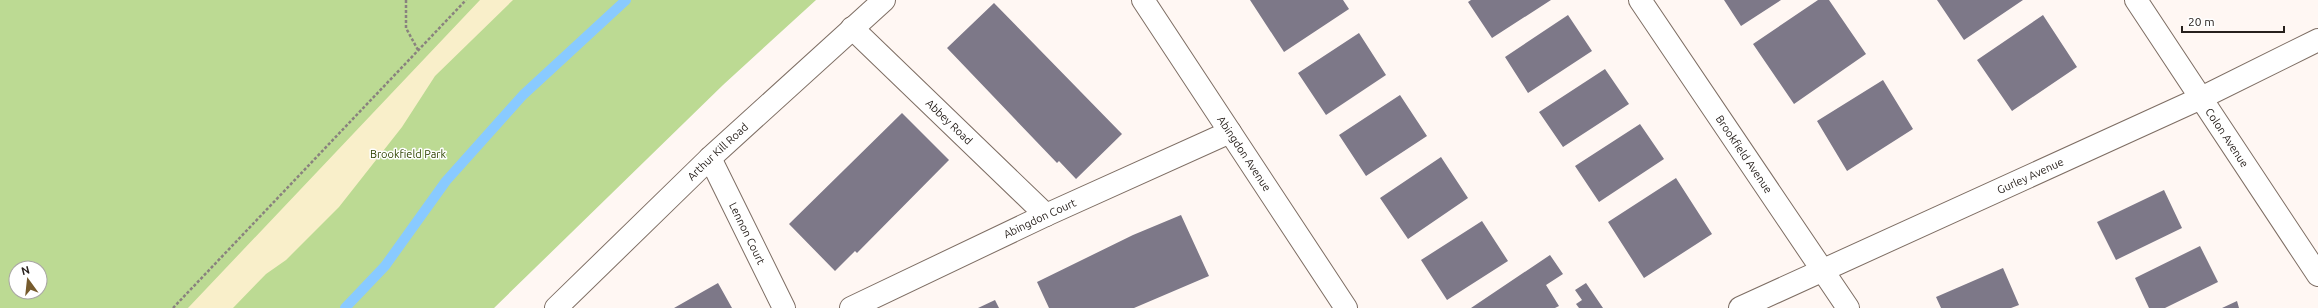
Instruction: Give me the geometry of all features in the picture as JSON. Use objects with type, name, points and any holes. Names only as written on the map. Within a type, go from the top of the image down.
[{"type":"street","name":"Arthur Kill Road","points":[[556,308],[710,158],[884,0]]},
{"type":"street","name":"Abingdon Avenue","points":[[1142,0],[1346,308]]},
{"type":"street","name":"Brookfield Avenue","points":[[1640,0],[1824,270],[1848,308]]},
{"type":"street","name":"Colon Avenue","points":[[2136,0],[2318,274]]},
{"type":"street","name":"Abbey Road","points":[[852,28],[1046,216]]},
{"type":"street","name":"Gurley Avenue","points":[[1740,308],[2201,98],[2318,40]]},
{"type":"street","name":"Abingdon Court","points":[[851,308],[1046,216],[1230,132]]},
{"type":"street","name":"Lennon Court","points":[[710,158],[784,308]]},
{"type":"path","points":[[406,0],[406,28],[418,50]]},
{"type":"path","points":[[173,308],[466,0]]},
{"type":"green space","name":"Brookfield Park","points":[[0,0],[816,0],[723,85],[494,308],[0,308]]},
{"type":"sand","points":[[480,0],[513,0],[435,76],[402,127],[339,207],[286,260],[266,274],[233,308],[188,308]]},
{"type":"building","points":[[1250,0],[1343,0],[1349,9],[1284,52]]},
{"type":"building","points":[[1471,0],[1551,0],[1492,38],[1468,2]]},
{"type":"building","points":[[1724,0],[1781,0],[1741,26]]},
{"type":"building","points":[[1818,0],[1829,0],[1866,54],[1794,104],[1753,44]]},
{"type":"building","points":[[1937,0],[2023,0],[1964,40]]},
{"type":"building","points":[[994,3],[1122,134],[1076,179],[1059,161],[1057,163],[947,48]]},
{"type":"building","points":[[1568,15],[1592,51],[1528,93],[1505,57]]},
{"type":"building","points":[[2043,15],[2077,67],[2012,111],[1977,60]]},
{"type":"building","points":[[1359,33],[1386,75],[1326,115],[1298,73]]},
{"type":"building","points":[[1605,69],[1629,104],[1563,147],[1539,112]]},
{"type":"building","points":[[1883,80],[1913,129],[1847,171],[1817,121]]},
{"type":"building","points":[[1400,95],[1427,136],[1366,176],[1339,135]]},
{"type":"building","points":[[902,113],[949,160],[857,253],[855,251],[835,271],[789,224]]},
{"type":"building","points":[[1640,124],[1664,159],[1599,202],[1575,166]]},
{"type":"building","points":[[1441,157],[1468,198],[1408,239],[1380,198]]},
{"type":"building","points":[[1676,178],[1712,234],[1644,278],[1608,222]]},
{"type":"building","points":[[2164,190],[2182,228],[2116,260],[2097,222]]},
{"type":"building","points":[[1181,215],[1209,276],[1134,308],[1049,308],[1037,282],[1133,235]]},
{"type":"building","points":[[1482,221],[1508,261],[1447,300],[1421,260]]},
{"type":"building","points":[[2200,246],[2218,282],[2165,308],[2149,308],[2135,278]]},
{"type":"building","points":[[1550,255],[1563,274],[1546,285],[1559,306],[1555,308],[1471,308]]},
{"type":"building","points":[[2003,268],[2019,305],[2011,308],[1941,308],[1936,297]]},
{"type":"building","points":[[718,283],[732,308],[674,308]]},
{"type":"building","points":[[1586,283],[1603,308],[1579,308],[1576,304],[1582,300],[1575,290]]},
{"type":"building","points":[[995,300],[999,308],[978,308]]},
{"type":"building","points":[[2237,301],[2239,308],[2222,308]]},
{"type":"waterway","points":[[345,308],[385,266],[446,181],[523,95],[626,0]]}]
